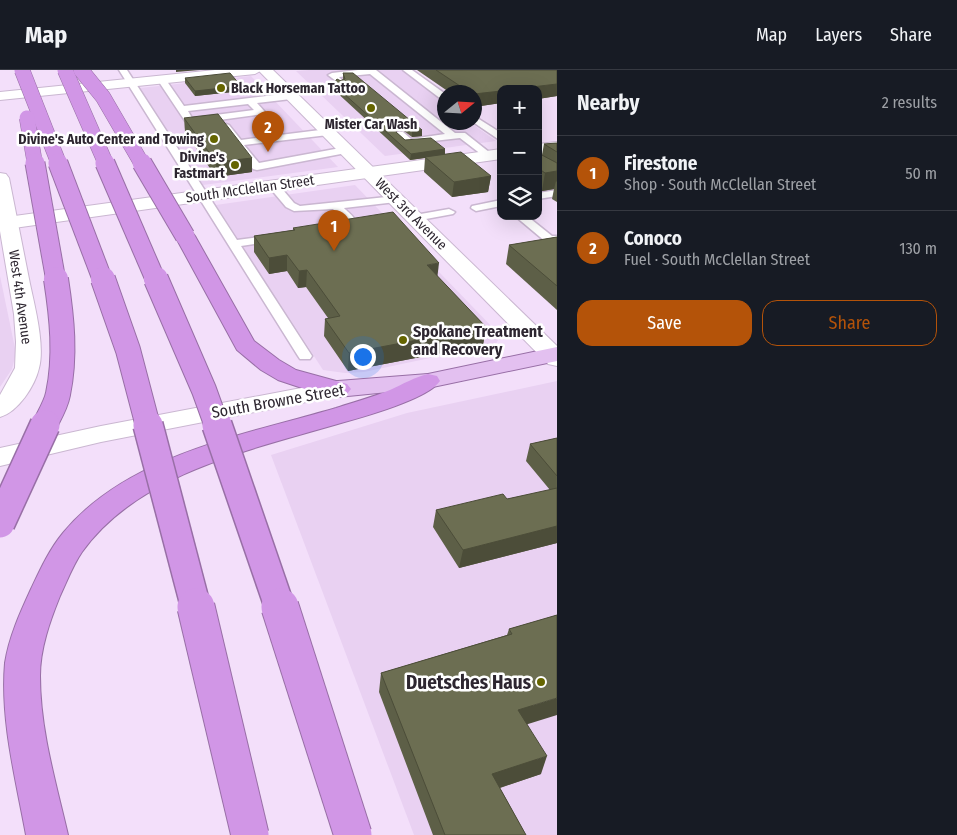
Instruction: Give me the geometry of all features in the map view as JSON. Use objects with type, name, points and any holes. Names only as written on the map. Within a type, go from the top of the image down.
[{"type":"highway","points":[[0,523],[58,396],[63,355],[63,321],[17,70]]},
{"type":"highway","points":[[22,70],[90,244],[128,350],[193,596],[250,835]]},
{"type":"highway","points":[[65,70],[210,407],[274,590],[353,835]]},
{"type":"highway","points":[[82,70],[103,96],[185,236],[245,345],[270,365],[287,375],[317,386],[338,389]]},
{"type":"highway","points":[[47,835],[26,724],[22,677],[24,646],[36,612],[62,557],[76,538],[93,519],[133,489],[215,452],[388,400],[428,381]]},
{"type":"main road","name":"South Browne Street","points":[[338,389],[428,381],[556,356]]},
{"type":"street","points":[[0,96],[255,70]]},
{"type":"street","name":"West 3rd Avenue","points":[[265,70],[556,356]]},
{"type":"street","points":[[542,148],[557,146]]},
{"type":"street","name":"South McClellan Street","points":[[5,223],[495,155]]},
{"type":"street","name":"West 4th Avenue","points":[[0,178],[7,258],[27,333],[27,368],[12,398],[0,409]]},
{"type":"street","name":"South Browne Street","points":[[0,457],[101,434],[338,389]]},
{"type":"street","points":[[0,470],[101,434]]},
{"type":"lane","points":[[123,70],[305,356]]},
{"type":"lane","points":[[340,82],[332,75],[371,70],[453,136]]},
{"type":"lane","points":[[407,70],[437,92]]},
{"type":"lane","points":[[161,79],[190,121],[260,112],[250,101]]},
{"type":"lane","points":[[182,108],[291,96]]},
{"type":"lane","points":[[218,118],[257,167],[278,164]]},
{"type":"lane","points":[[482,125],[497,135]]},
{"type":"lane","points":[[282,150],[311,145],[328,132]]},
{"type":"lane","points":[[400,134],[409,142],[462,135],[495,155]]},
{"type":"lane","points":[[238,143],[282,150],[311,145],[346,150]]},
{"type":"lane","points":[[278,164],[282,150]]},
{"type":"lane","points":[[278,164],[292,183]]},
{"type":"lane","points":[[274,186],[290,205],[298,209],[396,199]]},
{"type":"lane","points":[[542,195],[557,193]]},
{"type":"lane","points":[[476,208],[497,204]]},
{"type":"lane","points":[[327,230],[351,226],[352,222],[337,206]]},
{"type":"lane","points":[[415,218],[450,212]]},
{"type":"lane","points":[[525,220],[550,240],[557,239]]},
{"type":"lane","points":[[233,244],[290,235]]},
{"type":"shaded area","points":[[401,70],[437,98],[437,130],[481,130],[496,141],[385,156],[296,71]]},
{"type":"shaded area","points":[[251,76],[338,167],[203,185],[140,88]]},
{"type":"shaded area","points":[[355,185],[497,332],[500,336],[496,344],[364,372],[345,373],[323,370],[216,205]]},
{"type":"shaded area","points":[[0,276],[16,353],[12,369],[0,387]]},
{"type":"shaded area","points":[[557,381],[557,835],[414,835],[271,455],[407,413]]},
{"type":"building","points":[[436,70],[557,70],[557,84],[542,86],[497,85],[497,91],[482,93],[482,85],[458,85]]},
{"type":"building","points":[[230,73],[241,86],[195,91],[185,78]]},
{"type":"building","points":[[343,73],[353,73],[422,130],[412,131],[405,125],[396,125],[396,132],[405,140],[431,138],[445,149],[411,154],[333,84],[337,79],[341,81],[345,79]]},
{"type":"building","points":[[218,114],[252,158],[216,162],[184,118]]},
{"type":"building","points":[[557,143],[557,152],[544,144]]},
{"type":"building","points":[[461,152],[491,176],[454,182],[425,157]]},
{"type":"building","points":[[542,155],[557,163],[557,171],[545,173],[542,171]]},
{"type":"building","points":[[393,212],[439,263],[427,265],[486,327],[349,353],[325,319],[340,316],[307,270],[299,271],[287,255],[269,258],[254,236]]},
{"type":"building","points":[[557,237],[557,286],[509,245]]},
{"type":"building","points":[[557,438],[557,476],[530,444]]},
{"type":"building","points":[[557,488],[557,526],[463,550],[436,510],[503,494],[507,499]]},
{"type":"building","points":[[557,615],[557,698],[518,710],[547,756],[492,774],[526,835],[445,835],[381,673],[512,634],[509,629]]},
{"type":"place","name":"Black Horseman Tattoo","points":[[221,88]]},
{"type":"place","name":"Mister Car Wash","points":[[371,108]]},
{"type":"place","name":"Divine's Auto Center and Towing","points":[[214,139]]},
{"type":"place","name":"Conoco","points":[[268,152]]},
{"type":"place","name":"Divine's Fastmart","points":[[235,165]]},
{"type":"place","name":"Firestone","points":[[334,251]]},
{"type":"place","name":"Spokane Treatment and Recovery","points":[[403,340]]},
{"type":"place","name":"Duetsches Haus","points":[[541,682]]}]
